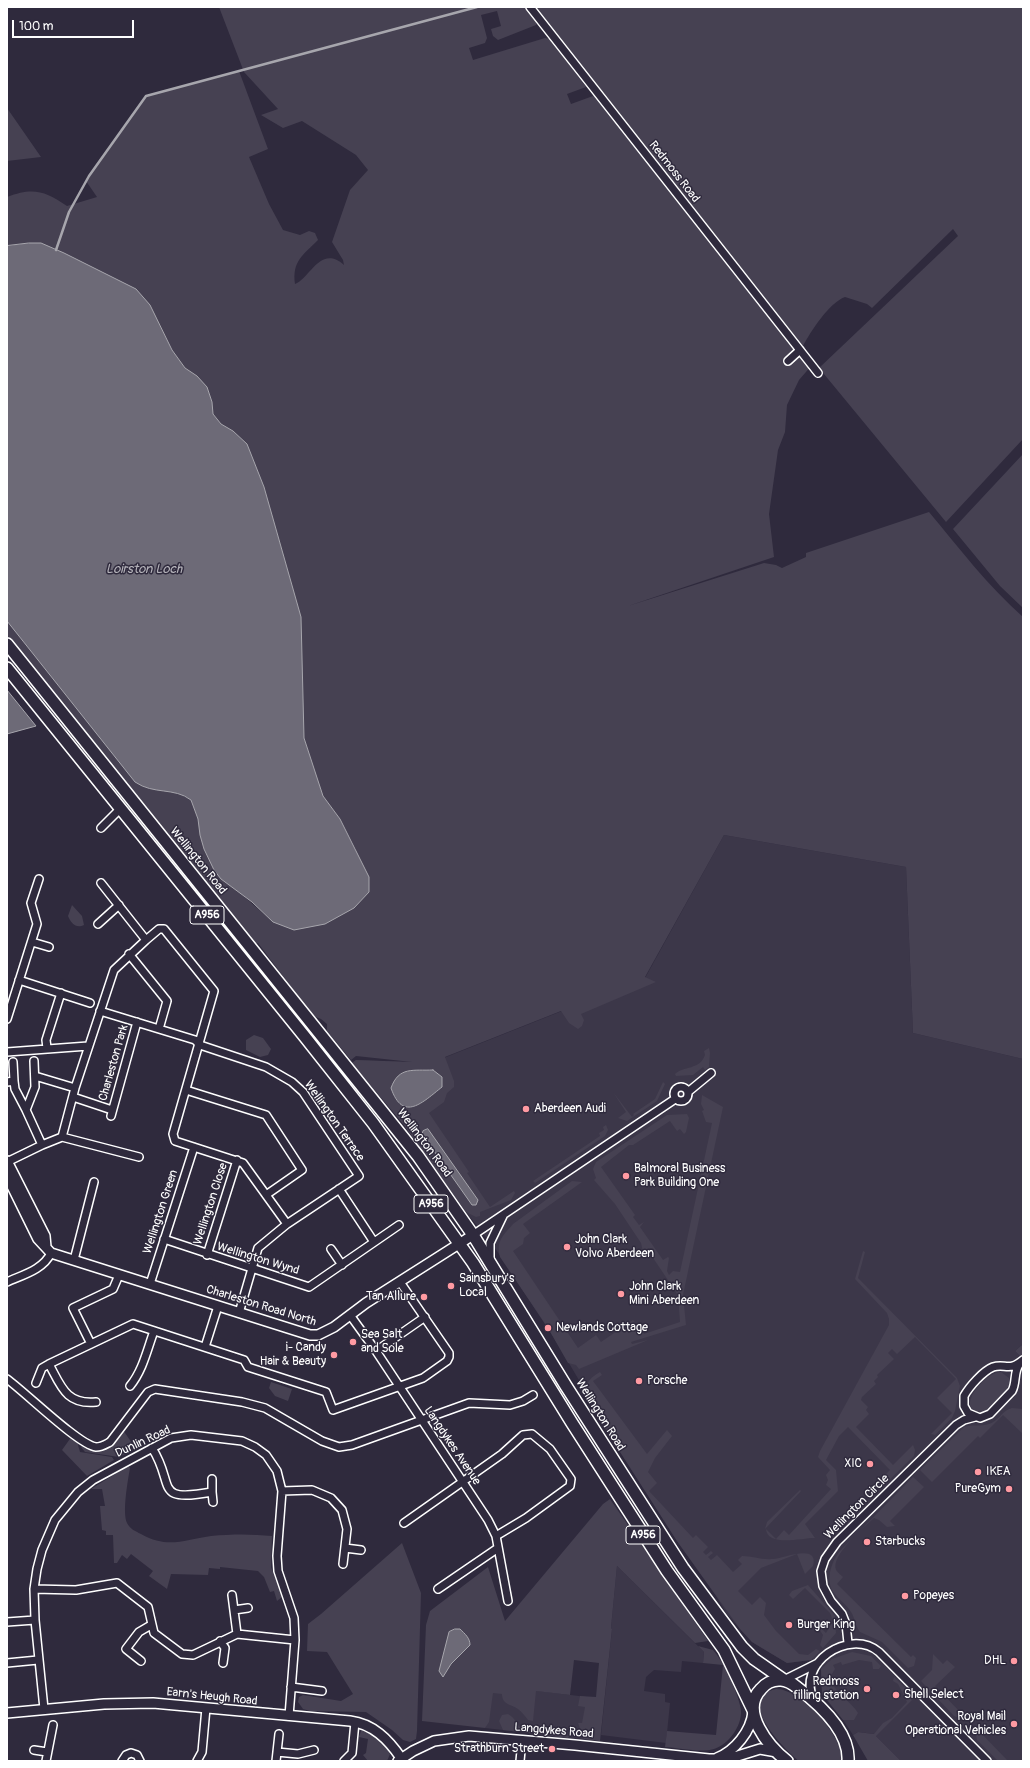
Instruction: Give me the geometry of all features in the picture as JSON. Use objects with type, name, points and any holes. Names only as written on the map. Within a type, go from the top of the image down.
[{"type":"main road","name":"Wellington Road","points":[[7,644],[398,1130],[473,1235],[604,1446],[687,1574],[742,1647],[754,1659],[784,1680]]},
{"type":"main road","name":"A956","points":[[7,668],[373,1123],[459,1244],[667,1571],[724,1650],[761,1730],[782,1758]]},
{"type":"main road","name":"A956","points":[[784,1680],[815,1702],[829,1716],[856,1761]]},
{"type":"main road","points":[[753,1711],[754,1698],[762,1688],[772,1681],[784,1680]]},
{"type":"main road","name":"A956","points":[[846,1745],[848,1761]]},
{"type":"street","name":"Redmoss Road","points":[[530,7],[818,372]]},
{"type":"street","points":[[788,361],[800,350]]},
{"type":"street","points":[[101,828],[121,808]]},
{"type":"street","points":[[7,1019],[37,924],[31,903],[39,879]]},
{"type":"street","points":[[101,883],[146,940]]},
{"type":"street","points":[[98,924],[119,905]]},
{"type":"street","points":[[62,1137],[88,1046],[114,970],[129,954],[146,940],[160,929],[164,929],[214,991],[200,1045],[173,1134],[175,1141],[243,1163],[287,1224]]},
{"type":"street","points":[[32,942],[49,947]]},
{"type":"street","points":[[129,954],[167,1001],[159,1029]]},
{"type":"street","points":[[19,980],[90,1003]]},
{"type":"street","points":[[46,1048],[46,1040],[61,993]]},
{"type":"street","name":"Wellington Terrace","points":[[100,1011],[195,1040],[200,1045],[266,1067],[292,1082],[302,1092],[359,1176],[287,1224],[258,1248],[239,1313]]},
{"type":"street","name":"Charleston Park","points":[[73,1097],[111,1113],[137,1022]]},
{"type":"street","points":[[7,1052],[88,1046]]},
{"type":"street","points":[[26,1110],[35,1087],[34,1061]]},
{"type":"street","points":[[14,1062],[10,1081],[26,1110],[42,1145]]},
{"type":"street","points":[[675,1099],[684,1101],[688,1096],[688,1092],[710,1073]]},
{"type":"street","points":[[35,1076],[75,1088]]},
{"type":"street","points":[[675,1099],[674,1093],[677,1088],[683,1087],[688,1092]]},
{"type":"street","points":[[186,1090],[266,1115],[302,1170],[266,1196]]},
{"type":"street","points":[[473,1235],[675,1099]]},
{"type":"street","points":[[7,1282],[42,1265],[47,1261],[48,1250],[44,1236],[7,1161],[62,1137],[139,1157]]},
{"type":"street","name":"Wellington Green","points":[[150,1284],[194,1147]]},
{"type":"street","name":"Wellington Close","points":[[207,1255],[237,1160]]},
{"type":"street","points":[[7,1176],[38,1239],[48,1250]]},
{"type":"street","points":[[74,1260],[94,1182]]},
{"type":"street","points":[[339,1189],[374,1242]]},
{"type":"street","points":[[491,1264],[489,1250],[490,1243],[503,1216]]},
{"type":"street","points":[[331,1249],[342,1265],[399,1225]]},
{"type":"street","name":"Charleston Road North","points":[[48,1250],[119,1275],[310,1335],[318,1336],[473,1235]]},
{"type":"street","name":"Wellington Wynd","points":[[164,1240],[309,1287],[342,1265]]},
{"type":"street","points":[[91,1344],[73,1308],[113,1289],[119,1275]]},
{"type":"street","points":[[36,1383],[42,1368],[133,1324],[244,1360],[248,1367],[326,1392],[333,1410],[399,1388],[423,1378],[447,1361],[449,1353],[400,1282]]},
{"type":"street","points":[[205,1347],[218,1306]]},
{"type":"street","name":"Langdykes Avenue","points":[[350,1315],[376,1351],[399,1388],[488,1520],[496,1536],[508,1601]]},
{"type":"street","points":[[376,1351],[425,1317]]},
{"type":"street","points":[[130,1386],[138,1377],[154,1331]]},
{"type":"street","points":[[1004,1368],[1011,1372],[1015,1387],[995,1409],[985,1417],[975,1418],[968,1413],[964,1406],[966,1392],[981,1376],[994,1367],[1012,1367],[1021,1361]]},
{"type":"street","points":[[1014,1379],[1021,1361]]},
{"type":"street","points":[[49,1364],[64,1391],[70,1397],[81,1402],[96,1402]]},
{"type":"street","points":[[7,1379],[81,1440],[96,1447],[104,1446],[110,1442],[148,1392],[155,1389],[242,1402],[265,1408],[322,1441],[339,1448],[352,1445],[469,1403],[510,1405],[523,1401],[534,1395]]},
{"type":"street","name":"Wellington Circle","points":[[956,1425],[964,1406]]},
{"type":"street","name":"Wellington Circle","points":[[848,1644],[842,1614],[831,1601],[823,1586],[822,1571],[825,1559],[837,1542],[956,1425],[964,1420],[975,1418]]},
{"type":"street","points":[[404,1523],[502,1454],[523,1434],[532,1434],[550,1449],[571,1479],[570,1486],[564,1492],[526,1518],[496,1536]]},
{"type":"street","name":"Dunlin Road","points":[[44,1709],[38,1660],[34,1589],[42,1550],[55,1520],[78,1492],[109,1470],[171,1438],[191,1435],[242,1441],[255,1447],[266,1455],[277,1471],[282,1491],[277,1556],[278,1571],[294,1618],[295,1640],[289,1716]]},
{"type":"street","points":[[152,1448],[162,1466],[165,1482],[173,1493],[178,1496],[212,1492]]},
{"type":"street","points":[[212,1479],[213,1502]]},
{"type":"street","points":[[282,1491],[312,1490],[331,1498],[342,1510],[348,1529],[343,1564]]},
{"type":"street","points":[[345,1548],[361,1550]]},
{"type":"street","points":[[438,1589],[498,1548]]},
{"type":"street","points":[[34,1589],[76,1590],[117,1583],[148,1606],[154,1633],[182,1654],[193,1655],[220,1640],[236,1634],[295,1640]]},
{"type":"street","points":[[232,1594],[236,1634]]},
{"type":"street","points":[[234,1610],[248,1608]]},
{"type":"street","points":[[7,1622],[35,1620]]},
{"type":"street","points":[[141,1661],[126,1649],[139,1632],[151,1625]]},
{"type":"street","points":[[220,1640],[225,1648],[223,1663]]},
{"type":"street","points":[[784,1680],[818,1662],[836,1648],[848,1644],[865,1644],[879,1652],[988,1761]]},
{"type":"street","points":[[7,1663],[38,1660]]},
{"type":"street","points":[[815,1702],[811,1693],[811,1683],[812,1674],[818,1662]]},
{"type":"street","points":[[291,1688],[322,1691]]},
{"type":"street","name":"Earn's Heugh Road","points":[[7,1713],[128,1703],[166,1704],[355,1722],[367,1725],[382,1734],[400,1760]]},
{"type":"street","points":[[197,1761],[202,1752],[206,1708]]},
{"type":"street","points":[[714,1759],[729,1752],[735,1746],[750,1724],[753,1711]]},
{"type":"street","points":[[344,1761],[352,1753],[355,1722]]},
{"type":"street","points":[[46,1761],[53,1725]]},
{"type":"street","points":[[276,1761],[278,1734]]},
{"type":"street","name":"Langdykes Road","points":[[400,1760],[425,1744],[443,1739],[486,1737],[714,1759],[732,1758],[760,1749],[782,1758]]},
{"type":"street","points":[[520,1761],[522,1740]]},
{"type":"street","points":[[34,1750],[47,1752]]},
{"type":"street","points":[[277,1752],[298,1754],[314,1750]]},
{"type":"street","points":[[122,1761],[126,1755],[132,1753],[137,1755],[140,1761]]},
{"type":"shaded area","points":[[219,7],[525,7],[537,22],[536,25],[498,40],[493,36],[491,29],[501,26],[497,11],[481,15],[487,38],[485,43],[469,48],[473,60],[545,38],[550,39],[586,87],[567,94],[571,104],[593,96],[596,97],[812,365],[799,380],[787,405],[785,432],[778,450],[769,514],[774,557],[628,606],[764,563],[776,565],[782,568],[806,557],[806,553],[929,512],[986,580],[1023,617],[1023,1059],[913,1033],[906,867],[724,835],[645,977],[656,982],[581,1014],[584,1020],[582,1026],[578,1029],[569,1023],[561,1011],[445,1057],[454,1081],[454,1087],[447,1093],[444,1102],[429,1113],[469,1172],[467,1173],[490,1207],[514,1191],[515,1193],[511,1200],[480,1212],[480,1216],[476,1217],[466,1212],[404,1125],[352,1063],[356,1060],[412,1062],[356,1056],[351,1060],[327,1031],[327,1024],[321,1019],[313,1016],[258,943],[256,944],[7,635],[7,621],[135,782],[149,788],[178,794],[191,800],[198,819],[204,849],[214,870],[273,922],[356,850],[340,819],[323,796],[304,738],[301,617],[264,487],[247,444],[233,431],[221,424],[213,414],[212,402],[197,376],[185,368],[172,350],[160,325],[99,272],[64,253],[29,243],[7,246],[7,197],[32,191],[52,197],[67,206],[97,197],[86,181],[146,96],[239,71],[268,149],[249,157],[269,204],[283,230],[300,235],[309,231],[315,233],[318,240],[303,254],[297,264],[295,270],[295,284],[322,260],[328,258],[336,260],[344,265],[343,260],[332,242],[350,190],[368,170],[356,155],[302,121],[283,128],[261,115],[278,109],[244,72]]},
{"type":"shaded area","points":[[534,7],[1023,7],[1023,439],[946,522],[819,368],[958,236],[953,229],[872,308],[867,304],[845,297],[839,300],[821,318],[803,346]]},
{"type":"shaded area","points":[[7,108],[41,157],[7,161]]},
{"type":"shaded area","points":[[1023,454],[1023,608],[1000,586],[953,529]]},
{"type":"shaded area","points":[[724,835],[906,867],[913,1033],[1023,1059],[1023,1344],[1015,1351],[1023,1359],[1023,1761],[901,1761],[874,1734],[858,1732],[853,1735],[836,1709],[822,1694],[821,1669],[811,1660],[787,1663],[752,1642],[726,1613],[716,1596],[677,1541],[592,1408],[589,1397],[554,1338],[497,1251],[466,1212],[404,1125],[352,1063],[356,1060],[431,1063],[645,978]]},
{"type":"shaded area","points":[[72,905],[82,916],[84,925],[76,926],[69,919],[68,916]]},
{"type":"shaded area","points":[[254,1035],[263,1038],[271,1049],[268,1055],[260,1057],[246,1050],[246,1040]]},
{"type":"shaded area","points":[[709,1048],[709,1067],[705,1070],[703,1067],[693,1075],[676,1076],[675,1074],[678,1072],[703,1060],[705,1055],[704,1051]]},
{"type":"shaded area","points":[[663,1082],[665,1084],[657,1101],[627,1121],[618,1118],[626,1112],[613,1092],[632,1117],[634,1115],[633,1114],[655,1099]]},
{"type":"shaded area","points":[[702,1095],[723,1107],[683,1295],[686,1325],[631,1342],[632,1344],[648,1340],[579,1369],[576,1365],[568,1363],[548,1328],[500,1257],[499,1246],[501,1239],[513,1224],[572,1181],[582,1182],[523,1224],[530,1233],[524,1238],[523,1244],[513,1251],[578,1348],[596,1335],[601,1342],[633,1320],[644,1334],[680,1322],[678,1295],[647,1249],[643,1252],[641,1243],[615,1204],[594,1180],[596,1178],[593,1169],[596,1162],[667,1115],[687,1114],[689,1118],[686,1132],[684,1134],[680,1129],[677,1131],[670,1121],[633,1145],[629,1145],[601,1167],[635,1215],[633,1217],[639,1225],[644,1222],[640,1227],[663,1260],[668,1257],[669,1258],[667,1271],[669,1275],[673,1271],[680,1272],[712,1123],[706,1122],[702,1111],[704,1110],[701,1104]]},
{"type":"shaded area","points":[[606,1125],[608,1130],[605,1136],[535,1183],[533,1181],[600,1136],[599,1133],[604,1130],[603,1127]]},
{"type":"shaded area","points":[[863,1251],[865,1252],[858,1278],[957,1378],[960,1386],[955,1411],[952,1418],[935,1435],[931,1434],[952,1413],[937,1398],[956,1379],[915,1337],[897,1354],[892,1349],[888,1353],[894,1359],[877,1375],[878,1377],[874,1381],[876,1384],[862,1397],[861,1400],[868,1407],[866,1410],[869,1414],[856,1427],[893,1465],[913,1445],[915,1450],[914,1456],[881,1488],[878,1488],[875,1485],[890,1470],[848,1427],[839,1436],[826,1460],[836,1470],[838,1491],[805,1524],[815,1538],[778,1540],[772,1538],[768,1535],[766,1529],[776,1539],[784,1530],[789,1535],[831,1489],[826,1485],[828,1480],[826,1475],[830,1470],[818,1457],[820,1451],[889,1325],[887,1313],[855,1279]]},
{"type":"shaded area","points":[[1023,1344],[1023,1355],[1021,1357],[1015,1351]]},
{"type":"shaded area","points":[[600,1372],[602,1375],[593,1381],[647,1454],[667,1430],[672,1436],[655,1458],[648,1472],[657,1483],[649,1491],[693,1538],[696,1535],[708,1547],[703,1552],[706,1555],[711,1551],[713,1553],[708,1557],[711,1560],[717,1555],[733,1572],[742,1564],[738,1560],[742,1556],[769,1559],[796,1554],[761,1568],[738,1591],[752,1605],[760,1597],[766,1603],[764,1615],[776,1631],[799,1654],[808,1655],[816,1649],[820,1651],[811,1660],[787,1663],[752,1642],[740,1629],[677,1541],[592,1408],[587,1392],[588,1383]]},
{"type":"shaded area","points":[[1001,1372],[1009,1378],[1009,1384],[1006,1391],[995,1405],[981,1412],[975,1410],[970,1405],[976,1389],[991,1375]]},
{"type":"shaded area","points":[[271,1382],[292,1389],[288,1401],[275,1396],[269,1388]]},
{"type":"shaded area","points":[[1012,1408],[1023,1409],[1023,1434],[1003,1415],[980,1438],[978,1436],[932,1482],[920,1470],[964,1427],[992,1423]]},
{"type":"shaded area","points":[[123,1430],[136,1449],[119,1457],[85,1452],[81,1447],[82,1441],[98,1449]]},
{"type":"shaded area","points":[[72,1436],[81,1440],[78,1445],[80,1452],[112,1457],[114,1460],[87,1476],[62,1450]]},
{"type":"shaded area","points":[[128,1466],[130,1468],[125,1511],[127,1523],[131,1528],[151,1539],[168,1542],[227,1535],[272,1536],[271,1567],[282,1597],[277,1601],[274,1591],[270,1592],[264,1577],[258,1571],[220,1567],[220,1569],[209,1568],[208,1575],[171,1574],[167,1589],[149,1576],[153,1571],[131,1554],[127,1559],[122,1555],[117,1563],[114,1563],[113,1535],[106,1535],[106,1531],[102,1530],[100,1506],[105,1506],[102,1489],[91,1489]]},
{"type":"shaded area","points":[[913,1477],[924,1487],[890,1521],[895,1526],[887,1527],[879,1520],[874,1518],[857,1534]]},
{"type":"shaded area","points":[[800,1490],[801,1491],[765,1529],[767,1522]]},
{"type":"shaded area","points":[[610,1499],[708,1641],[695,1643],[617,1566],[600,1741],[584,1739],[578,1723],[582,1723],[585,1707],[578,1706],[580,1696],[596,1697],[599,1663],[574,1660],[570,1695],[536,1691],[533,1721],[528,1720],[518,1709],[507,1704],[502,1698],[502,1694],[493,1693],[489,1722],[485,1728],[422,1721],[426,1625],[430,1611],[488,1567],[505,1621],[603,1504]]},
{"type":"shaded area","points":[[849,1542],[838,1557],[836,1564],[836,1570],[843,1577],[837,1584],[911,1657],[913,1655],[916,1658],[914,1666],[908,1668],[882,1642],[860,1632],[851,1612],[834,1593],[830,1583],[830,1572],[839,1552]]},
{"type":"shaded area","points":[[402,1543],[421,1593],[417,1731],[416,1739],[410,1742],[403,1740],[392,1730],[366,1712],[310,1711],[303,1709],[298,1702],[299,1697],[303,1695],[341,1701],[353,1694],[327,1652],[307,1651],[308,1624]]},
{"type":"shaded area","points":[[806,1553],[811,1555],[814,1559],[813,1566],[805,1574],[797,1554]]},
{"type":"shaded area","points":[[617,1566],[704,1652],[703,1663],[682,1661],[681,1672],[654,1670],[646,1677],[644,1691],[665,1694],[665,1702],[670,1703],[666,1743],[601,1735]]},
{"type":"shaded area","points":[[808,1585],[835,1616],[836,1633],[823,1648],[820,1645],[823,1635],[819,1629],[820,1627],[826,1633],[833,1621],[830,1613],[805,1588],[793,1599],[789,1595],[792,1591]]},
{"type":"shaded area","points":[[698,1646],[713,1650],[723,1665],[703,1663],[704,1652]]},
{"type":"shaded area","points":[[852,1652],[871,1656],[881,1666],[879,1669],[873,1669],[872,1662],[859,1660],[842,1665],[841,1662],[833,1665],[835,1669],[830,1677],[831,1682],[858,1713],[854,1720],[843,1720],[822,1694],[821,1669],[832,1659]]},
{"type":"shaded area","points":[[933,1654],[943,1664],[947,1660],[955,1667],[935,1686],[965,1717],[961,1719],[954,1716],[921,1681],[932,1670]]},
{"type":"shaded area","points":[[723,1665],[734,1688],[741,1711],[741,1717],[737,1729],[729,1739],[719,1747],[708,1750],[665,1747],[667,1731],[716,1735]]},
{"type":"shaded area","points":[[894,1677],[915,1697],[876,1736],[901,1761],[868,1761],[853,1735],[858,1732],[874,1734],[883,1723],[892,1718],[907,1702],[898,1684],[893,1681]]},
{"type":"shaded area","points":[[490,1685],[595,1698],[591,1740],[485,1728]]},
{"type":"shaded area","points":[[776,1689],[786,1691],[797,1697],[819,1716],[829,1728],[836,1740],[841,1751],[842,1761],[799,1761],[783,1746],[766,1724],[761,1713],[760,1703],[764,1694]]},
{"type":"shaded area","points":[[508,1714],[525,1731],[569,1736],[568,1738],[503,1730],[499,1721],[502,1715]]},
{"type":"shaded area","points":[[978,1725],[981,1728],[979,1731],[1008,1761],[998,1761],[977,1740],[975,1730]]},
{"type":"shaded area","points":[[364,1730],[376,1737],[386,1746],[390,1754],[387,1761],[368,1761],[363,1755],[366,1753],[368,1739],[359,1737],[361,1731]]},
{"type":"water","name":"Loirston Loch","points":[[41,243],[136,289],[150,305],[172,350],[185,368],[197,376],[207,387],[212,402],[213,414],[221,424],[233,431],[247,444],[264,487],[301,617],[304,738],[323,796],[340,819],[369,877],[369,892],[354,908],[325,924],[294,930],[273,922],[252,902],[221,879],[214,870],[204,849],[198,819],[191,800],[178,794],[149,788],[135,782],[7,621],[7,246]]},
{"type":"water","points":[[7,690],[36,726],[7,734]]},
{"type":"water","points":[[413,1070],[433,1070],[442,1077],[442,1087],[421,1103],[407,1107],[401,1105],[396,1099],[391,1088],[398,1076]]},
{"type":"water","points":[[428,1129],[478,1200],[476,1205],[472,1205],[422,1134],[423,1131]]},
{"type":"water","points":[[455,1629],[460,1629],[465,1634],[470,1645],[451,1664],[443,1677],[439,1671],[449,1632]]},
{"type":"waterway","points":[[56,250],[69,212],[89,176],[146,96],[477,7]]},
{"type":"place","name":"Aberdeen Audi","points":[[526,1109]]},
{"type":"place","name":"Balmoral Business Park Building One","points":[[626,1176]]},
{"type":"place","name":"John Clark Volvo Aberdeen","points":[[567,1247]]},
{"type":"place","name":"Sainsbury's Local","points":[[451,1286]]},
{"type":"place","name":"John Clark Mini Aberdeen","points":[[621,1294]]},
{"type":"place","name":"Tan Allure","points":[[424,1297]]},
{"type":"place","name":"Newlands Cottage","points":[[548,1328]]},
{"type":"place","name":"Sea Salt and Sole","points":[[353,1342]]},
{"type":"place","name":"i- Candy Hair & Beauty","points":[[334,1355]]},
{"type":"place","name":"Porsche","points":[[639,1381]]},
{"type":"place","name":"XIC","points":[[870,1464]]},
{"type":"place","name":"IKEA","points":[[978,1472]]},
{"type":"place","name":"PureGym","points":[[1009,1489]]},
{"type":"place","name":"Starbucks","points":[[867,1542]]},
{"type":"place","name":"Popeyes","points":[[905,1596]]},
{"type":"place","name":"Burger King","points":[[789,1625]]},
{"type":"place","name":"DHL","points":[[1014,1661]]},
{"type":"place","name":"Redmoss filling station","points":[[867,1689]]},
{"type":"place","name":"Shell Select","points":[[896,1695]]},
{"type":"place","name":"Royal Mail Operational Vehicles","points":[[1014,1724]]},
{"type":"place","name":"Strathburn Street","points":[[552,1749]]}]
